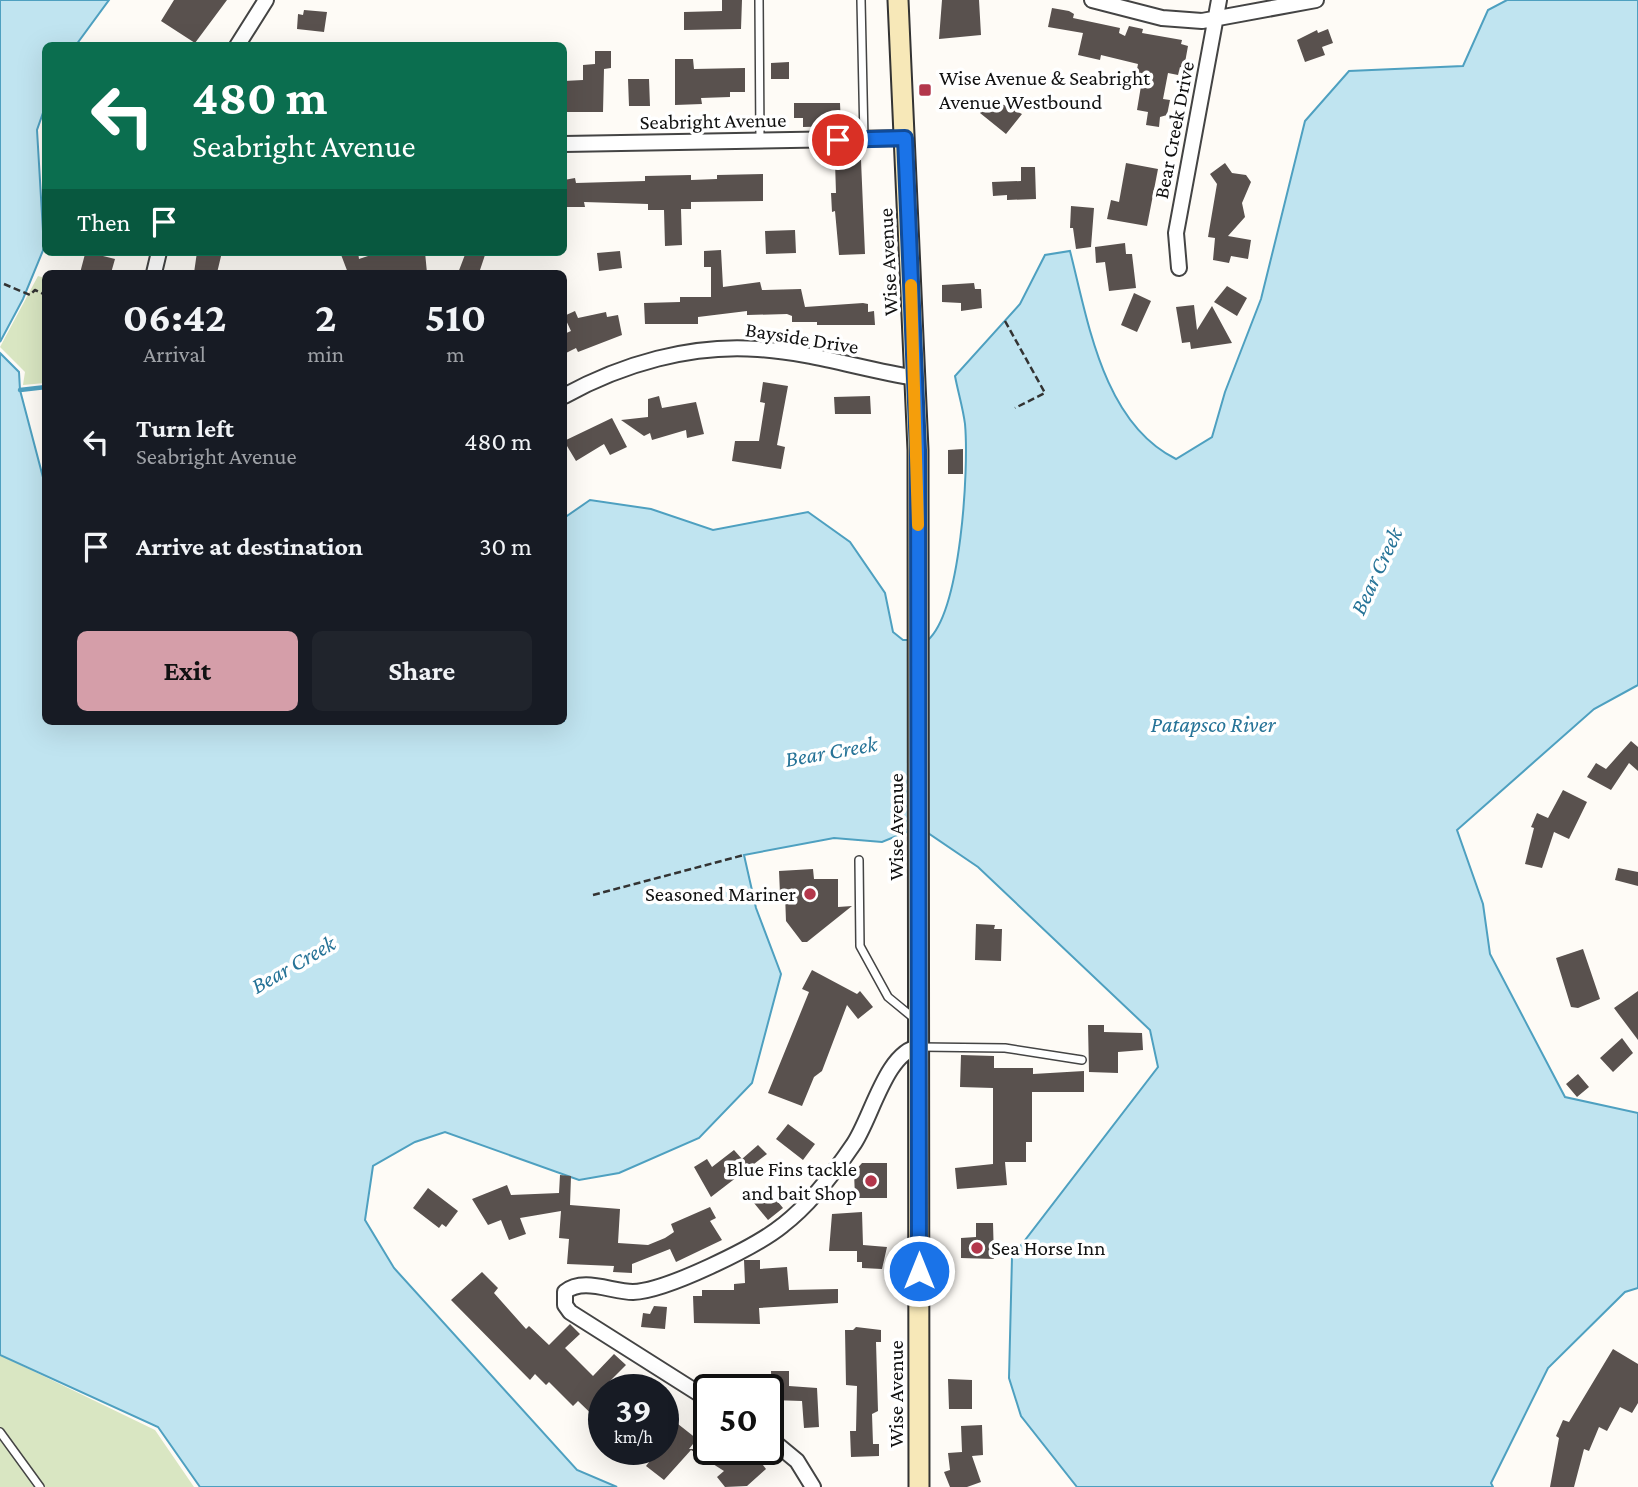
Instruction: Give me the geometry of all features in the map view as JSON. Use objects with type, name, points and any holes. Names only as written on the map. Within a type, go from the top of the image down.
[{"type":"main road","name":"Wise Avenue","points":[[898,0],[916,378],[919,569],[919,1487]]},
{"type":"street","points":[[240,42],[266,0]]},
{"type":"street","points":[[1092,0],[1162,19],[1215,20],[1316,0]]},
{"type":"street","name":"Bear Creek Drive","points":[[1179,268],[1176,233],[1219,0]]},
{"type":"street","name":"Seabright Avenue","points":[[567,144],[905,138]]},
{"type":"street","name":"Bayside Drive","points":[[567,395],[635,365],[674,355],[722,349],[760,349],[916,378]]},
{"type":"street","points":[[693,1390],[570,1312],[565,1305],[565,1292],[578,1286],[645,1290],[698,1271],[767,1236],[791,1218],[832,1173],[855,1143],[897,1060],[910,1048],[919,1047]]},
{"type":"street","points":[[784,1450],[792,1456],[813,1487]]},
{"type":"lane","points":[[759,0],[761,141]]},
{"type":"lane","points":[[861,0],[864,139]]},
{"type":"lane","points":[[859,860],[860,946],[888,997],[919,1022]]},
{"type":"lane","points":[[919,1047],[1005,1048],[1082,1060]]},
{"type":"lane","points":[[0,1432],[40,1487]]},
{"type":"path","points":[[4,284],[30,295],[35,290],[42,293]]},
{"type":"path","points":[[1005,321],[1045,393],[1016,408]]},
{"type":"path","points":[[593,895],[744,855]]},
{"type":"green space","points":[[38,276],[42,277],[42,383],[23,385],[25,372],[0,347]]},
{"type":"green space","points":[[0,1355],[155,1430],[194,1487],[0,1487]]},
{"type":"water","points":[[0,0],[109,0],[78,42],[42,42],[42,116],[37,130],[42,253],[23,299],[0,342]]},
{"type":"water","name":"Patapsco River","points":[[1507,0],[1638,0],[1638,685],[1594,709],[1457,830],[1483,904],[1490,954],[1565,1097],[1638,1113],[1638,1288],[1625,1292],[1548,1368],[1491,1483],[1493,1487],[1077,1487],[1021,1416],[1009,1378],[1012,1257],[1158,1067],[1150,1030],[978,867],[919,827],[882,842],[834,838],[744,855],[756,908],[781,974],[752,1083],[699,1138],[619,1173],[579,1180],[445,1132],[415,1142],[373,1166],[365,1220],[394,1268],[577,1470],[617,1487],[200,1487],[158,1427],[0,1355],[0,353],[19,372],[20,390],[42,474],[42,725],[567,725],[567,516],[590,500],[651,509],[713,530],[808,512],[850,542],[885,593],[893,632],[903,640],[928,640],[939,624],[948,600],[964,504],[966,445],[964,418],[955,376],[1020,304],[1045,255],[1070,251],[1102,368],[1131,421],[1151,443],[1176,459],[1212,437],[1225,392],[1261,299],[1305,121],[1349,71],[1463,66],[1488,10]]},
{"type":"building","points":[[174,0],[227,0],[196,42],[161,21]]},
{"type":"building","points":[[722,0],[742,0],[741,29],[684,30],[684,12],[722,11]]},
{"type":"building","points":[[942,0],[979,0],[981,35],[939,39]]},
{"type":"building","points":[[1052,8],[1069,11],[1074,14],[1073,18],[1120,28],[1119,33],[1125,36],[1129,26],[1143,29],[1142,33],[1182,40],[1181,44],[1188,46],[1184,68],[1180,67],[1178,75],[1168,73],[1163,99],[1170,100],[1167,115],[1160,117],[1159,127],[1146,125],[1148,112],[1137,110],[1141,86],[1134,85],[1138,64],[1101,55],[1100,60],[1078,55],[1083,33],[1048,27]]},
{"type":"building","points":[[304,10],[327,12],[324,32],[297,29],[298,14],[303,15]]},
{"type":"building","points":[[1328,29],[1333,43],[1322,47],[1325,55],[1305,62],[1297,40],[1317,30],[1318,33]]},
{"type":"building","points":[[595,51],[611,51],[611,68],[604,69],[603,112],[567,112],[567,81],[583,80],[583,65],[595,64]]},
{"type":"building","points":[[675,59],[693,59],[694,69],[745,68],[745,92],[730,92],[730,97],[701,98],[702,104],[675,105]]},
{"type":"building","points":[[789,62],[789,79],[771,79],[771,63]]},
{"type":"building","points":[[628,79],[649,79],[650,106],[629,106]]},
{"type":"building","points":[[988,97],[1022,114],[1006,134],[980,113]]},
{"type":"building","points":[[794,103],[840,103],[841,126],[803,127],[803,118],[794,118]]},
{"type":"building","points":[[861,160],[865,254],[839,255],[831,193],[836,193],[835,162]]},
{"type":"building","points":[[1126,163],[1158,169],[1147,226],[1107,219],[1111,200],[1119,202]]},
{"type":"building","points":[[1225,163],[1232,173],[1246,175],[1251,182],[1242,203],[1245,217],[1228,236],[1251,240],[1248,259],[1231,256],[1229,263],[1213,260],[1215,238],[1208,237],[1217,184],[1210,174]]},
{"type":"building","points":[[1021,167],[1035,167],[1036,199],[1007,200],[1007,195],[993,196],[992,182],[1021,181]]},
{"type":"building","points":[[763,174],[763,201],[691,202],[691,209],[681,209],[682,245],[665,246],[664,210],[648,210],[648,204],[584,202],[585,207],[567,207],[567,179],[575,178],[576,183],[645,181],[645,176],[691,175],[691,180],[717,179],[717,175]]},
{"type":"building","points":[[1071,206],[1094,208],[1091,247],[1076,249],[1073,228],[1070,228]]},
{"type":"building","points":[[795,230],[796,253],[766,254],[765,231]]},
{"type":"building","points":[[1125,243],[1126,254],[1132,254],[1136,288],[1109,291],[1105,262],[1096,263],[1095,247]]},
{"type":"building","points":[[721,250],[723,287],[760,282],[762,290],[801,289],[805,307],[868,304],[868,312],[874,311],[875,325],[817,325],[817,322],[792,322],[792,316],[787,314],[747,315],[747,311],[698,317],[698,324],[645,324],[644,303],[680,302],[680,297],[711,297],[711,267],[704,267],[704,251]]},
{"type":"building","points":[[620,251],[622,268],[599,271],[597,253]]},
{"type":"building","points":[[84,256],[115,259],[112,270],[81,270]]},
{"type":"building","points":[[196,256],[221,256],[218,270],[194,270]]},
{"type":"building","points":[[342,256],[359,256],[359,259],[368,256],[425,256],[427,270],[347,270]]},
{"type":"building","points":[[464,256],[485,256],[480,270],[459,270]]},
{"type":"building","points":[[974,283],[975,289],[981,289],[982,308],[961,311],[961,303],[942,302],[942,285]]},
{"type":"building","points":[[1227,286],[1247,298],[1237,316],[1214,302]]},
{"type":"building","points":[[1134,293],[1151,301],[1137,332],[1121,325]]},
{"type":"building","points":[[1194,305],[1197,330],[1212,306],[1232,343],[1191,349],[1190,342],[1182,343],[1176,307]]},
{"type":"building","points":[[575,311],[578,318],[606,312],[607,317],[618,315],[622,335],[578,352],[576,348],[567,352],[567,333],[571,331],[567,315]]},
{"type":"building","points":[[763,382],[788,386],[777,445],[785,447],[781,469],[732,461],[735,441],[759,441],[765,403],[760,402]]},
{"type":"building","points":[[659,396],[662,408],[696,402],[704,434],[687,438],[686,430],[652,440],[650,433],[644,436],[621,420],[648,417],[648,399]]},
{"type":"building","points":[[870,396],[871,414],[835,414],[834,397]]},
{"type":"building","points":[[612,418],[627,447],[610,455],[604,444],[576,461],[567,446],[567,440]]},
{"type":"building","points":[[963,449],[963,474],[948,474],[948,450]]},
{"type":"building","points":[[1631,741],[1638,747],[1638,771],[1629,763],[1611,790],[1587,777],[1596,763],[1606,769]]},
{"type":"building","points":[[1563,790],[1587,802],[1569,839],[1554,832],[1542,868],[1525,864],[1534,828],[1531,827],[1537,813],[1548,818]]},
{"type":"building","points":[[1618,868],[1638,872],[1638,886],[1615,880]]},
{"type":"building","points":[[813,869],[814,879],[838,879],[838,907],[852,906],[807,942],[802,942],[786,921],[785,894],[780,894],[779,871]]},
{"type":"building","points":[[976,924],[995,925],[994,929],[1002,929],[1001,961],[975,960]]},
{"type":"building","points":[[1583,949],[1600,999],[1578,1008],[1571,1007],[1556,958]]},
{"type":"building","points":[[812,970],[857,994],[860,991],[873,1007],[858,1019],[847,1005],[822,1071],[814,1077],[802,1106],[768,1093],[809,992],[802,989]]},
{"type":"building","points":[[1638,991],[1638,1040],[1614,1008]]},
{"type":"building","points":[[1088,1025],[1104,1025],[1104,1032],[1142,1033],[1143,1050],[1118,1052],[1118,1073],[1089,1072]]},
{"type":"building","points":[[1622,1038],[1633,1053],[1613,1072],[1600,1058]]},
{"type":"building","points":[[961,1055],[994,1056],[994,1068],[1033,1068],[1033,1074],[1084,1071],[1084,1092],[1032,1092],[1032,1142],[1026,1142],[1026,1162],[1005,1162],[1007,1185],[957,1189],[955,1168],[993,1164],[993,1088],[960,1087]]},
{"type":"building","points":[[1578,1074],[1589,1087],[1577,1097],[1566,1084]]},
{"type":"building","points":[[788,1124],[815,1144],[803,1160],[776,1139]]},
{"type":"building","points":[[758,1145],[767,1154],[711,1197],[694,1167],[707,1159],[712,1167],[734,1150],[742,1159]]},
{"type":"building","name":"Blue Fins tackle and bait Shop","points":[[862,1163],[887,1163],[887,1198],[855,1198],[854,1172]]},
{"type":"building","points":[[560,1175],[571,1176],[570,1205],[620,1209],[618,1243],[648,1245],[674,1232],[671,1224],[710,1207],[716,1218],[710,1221],[722,1240],[676,1262],[670,1249],[632,1264],[632,1273],[613,1272],[614,1266],[567,1264],[569,1239],[559,1238],[561,1211],[520,1218],[526,1234],[509,1240],[501,1220],[488,1225],[472,1199],[507,1185],[511,1195],[559,1193]]},
{"type":"building","points":[[428,1188],[458,1211],[446,1227],[442,1224],[439,1228],[413,1208]]},
{"type":"building","points":[[769,1191],[783,1208],[768,1220],[754,1203]]},
{"type":"building","points":[[862,1212],[863,1245],[887,1247],[882,1269],[862,1268],[862,1262],[857,1262],[857,1251],[829,1251],[832,1214]]},
{"type":"building","name":"Sea Horse Inn","points":[[976,1223],[993,1223],[994,1259],[961,1258],[961,1238],[976,1237]]},
{"type":"building","points":[[744,1260],[760,1260],[760,1269],[787,1267],[789,1290],[838,1289],[838,1303],[759,1308],[760,1324],[694,1323],[693,1296],[702,1296],[702,1290],[734,1290],[734,1284],[745,1283]]},
{"type":"building","points":[[482,1272],[498,1288],[494,1293],[526,1329],[529,1326],[549,1345],[570,1324],[580,1334],[565,1348],[591,1374],[588,1374],[588,1411],[578,1401],[573,1406],[549,1382],[546,1385],[535,1374],[530,1380],[451,1300]]},
{"type":"building","points":[[654,1306],[667,1307],[665,1329],[641,1327],[643,1313],[650,1314]]},
{"type":"building","points":[[856,1327],[881,1330],[881,1342],[876,1342],[878,1411],[872,1414],[873,1444],[879,1444],[879,1456],[851,1457],[850,1431],[856,1431],[857,1386],[846,1385],[845,1330],[853,1330]]},
{"type":"building","points":[[1613,1349],[1638,1364],[1638,1403],[1632,1413],[1620,1407],[1607,1431],[1599,1427],[1589,1451],[1584,1449],[1574,1487],[1550,1487],[1559,1438],[1556,1436],[1563,1420],[1569,1422]]},
{"type":"building","points":[[614,1354],[626,1365],[617,1374],[595,1374]]},
{"type":"building","points":[[771,1371],[789,1371],[789,1386],[817,1388],[819,1427],[804,1428],[802,1401],[784,1400],[784,1374],[771,1374]]},
{"type":"building","points":[[948,1379],[972,1380],[972,1409],[949,1409]]},
{"type":"building","points":[[679,1425],[693,1436],[693,1444],[689,1449],[693,1449],[693,1451],[691,1450],[679,1463]]},
{"type":"building","points":[[982,1425],[983,1455],[972,1456],[981,1482],[967,1487],[950,1487],[944,1472],[950,1470],[948,1453],[962,1452],[961,1426]]},
{"type":"building","points":[[647,1465],[678,1465],[664,1480]]},
{"type":"building","points":[[715,1465],[763,1465],[766,1469],[747,1486],[725,1487],[717,1477],[724,1471]]},
{"type":"waterway","points":[[20,390],[42,387]]},
{"type":"slow traffic","points":[[911,285],[916,378],[918,525]]},
{"type":"place","name":"Wise Avenue & Seabright Avenue Westbound","points":[[925,90]]},
{"type":"place","name":"Seasoned Mariner","points":[[810,894]]},
{"type":"place","name":"Blue Fins tackle and bait Shop","points":[[871,1181]]},
{"type":"place","name":"Sea Horse Inn","points":[[977,1248]]},
{"type":"route","points":[[838,140],[905,138],[918,450],[919,1271]]},
{"type":"water label","name":"Bear Creek","points":[[1376,571]]},
{"type":"water label","name":"Bear Creek","points":[[831,751]]},
{"type":"water label","name":"Bear Creek","points":[[293,964]]}]
